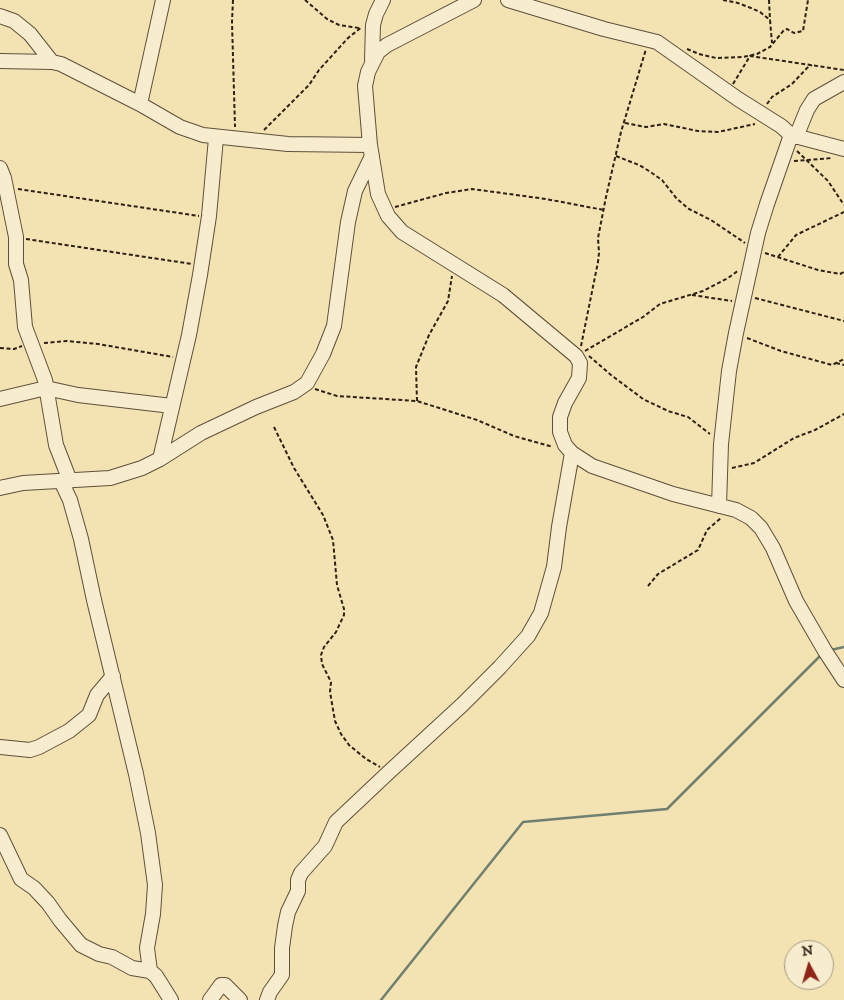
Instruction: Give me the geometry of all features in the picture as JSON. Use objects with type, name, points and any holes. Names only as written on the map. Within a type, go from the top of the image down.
[{"type":"street","points":[[140,104],[163,0]]},
{"type":"street","points":[[372,60],[366,27],[376,14],[383,0]]},
{"type":"street","points":[[474,0],[396,39],[378,52],[372,60],[366,86],[371,151],[378,194],[388,216],[402,232],[503,295],[576,356],[580,363],[579,378],[565,403],[560,417],[560,432],[565,445],[571,452],[592,466],[673,494],[726,507],[751,518],[761,528],[774,548],[796,601],[844,680]]},
{"type":"street","points":[[508,0],[663,46],[794,136],[840,153]]},
{"type":"street","points":[[0,16],[14,21],[30,34],[52,62]]},
{"type":"street","points":[[0,61],[52,62],[76,70],[190,132],[216,138],[320,145],[371,151]]},
{"type":"street","points":[[726,507],[720,470],[721,444],[729,371],[754,250],[767,204],[781,166],[807,110],[814,99],[844,82]]},
{"type":"street","points":[[160,459],[202,266],[209,218],[216,138]]},
{"type":"street","points":[[0,488],[23,483],[110,478],[142,468],[160,459],[201,432],[256,406],[294,392],[307,383],[323,354],[334,326],[348,222],[355,191],[371,151]]},
{"type":"street","points":[[0,168],[6,187],[16,237],[16,264],[20,280],[25,327],[45,380],[56,445],[81,539],[136,774],[153,864],[154,901],[146,948],[150,971]]},
{"type":"street","points":[[0,399],[46,388],[78,395],[172,406]]},
{"type":"street","points":[[267,1000],[270,992],[282,976],[282,948],[285,926],[288,912],[298,891],[298,880],[301,873],[325,846],[336,822],[462,705],[500,667],[528,636],[541,613],[554,566],[571,452]]},
{"type":"street","points":[[0,747],[30,750],[47,744],[69,731],[89,715],[94,700],[112,676]]},
{"type":"street","points":[[0,835],[21,879],[34,888],[48,903],[81,945],[99,954],[112,957],[132,968],[150,971],[156,976],[171,1000]]},
{"type":"street","points":[[210,1000],[222,985],[225,985],[240,1000]]},
{"type":"path","points":[[234,0],[232,22],[235,139]]},
{"type":"path","points":[[305,0],[327,19],[340,25],[366,27]]},
{"type":"path","points":[[723,0],[751,8],[770,20]]},
{"type":"path","points":[[769,0],[772,43]]},
{"type":"path","points":[[728,92],[750,56],[766,49],[784,30],[787,29],[794,33],[803,31],[808,0]]},
{"type":"path","points":[[254,141],[309,85],[322,65],[348,38],[366,27]]},
{"type":"path","points":[[648,40],[615,156],[598,238],[600,253],[580,352],[595,360],[611,376],[643,399],[668,412],[688,417],[703,427],[721,444]]},
{"type":"path","points":[[683,47],[707,56],[732,58],[750,56],[844,70]]},
{"type":"path","points":[[758,112],[772,97],[792,84],[807,68],[812,66]]},
{"type":"path","points":[[624,123],[646,127],[664,124],[718,132],[772,121]]},
{"type":"path","points":[[781,166],[790,162],[840,153]]},
{"type":"path","points":[[615,156],[649,171],[662,180],[677,200],[711,220],[754,250],[824,271],[840,274],[844,272]]},
{"type":"path","points":[[806,159],[828,181],[844,205]]},
{"type":"path","points":[[6,187],[209,218]]},
{"type":"path","points":[[385,209],[446,193],[472,189],[546,199],[604,210]]},
{"type":"path","points":[[778,257],[796,235],[844,212]]},
{"type":"path","points":[[16,237],[202,266]]},
{"type":"path","points":[[417,401],[416,367],[429,334],[448,301],[451,292],[454,264]]},
{"type":"path","points":[[583,352],[643,317],[660,304],[702,291],[728,278],[740,269]]},
{"type":"path","points":[[690,294],[744,299],[844,321]]},
{"type":"path","points":[[736,333],[754,342],[781,351],[832,364],[844,365]]},
{"type":"path","points":[[0,348],[14,349],[31,344],[67,342],[98,344],[183,359]]},
{"type":"path","points":[[836,363],[844,359]]},
{"type":"path","points":[[307,383],[318,391],[337,396],[417,401],[476,420],[514,436],[571,452]]},
{"type":"path","points":[[720,470],[754,463],[794,438],[815,430],[844,414]]},
{"type":"path","points":[[274,427],[294,468],[323,515],[333,540],[336,585],[344,609],[344,615],[336,632],[324,647],[322,664],[331,682],[332,707],[340,734],[349,745],[389,772]]},
{"type":"path","points":[[648,586],[658,574],[698,550],[710,527],[726,507]]},
{"type":"waterway","points":[[831,650],[844,647]]},
{"type":"waterway","points":[[381,1000],[523,822],[667,809],[822,654]]}]
